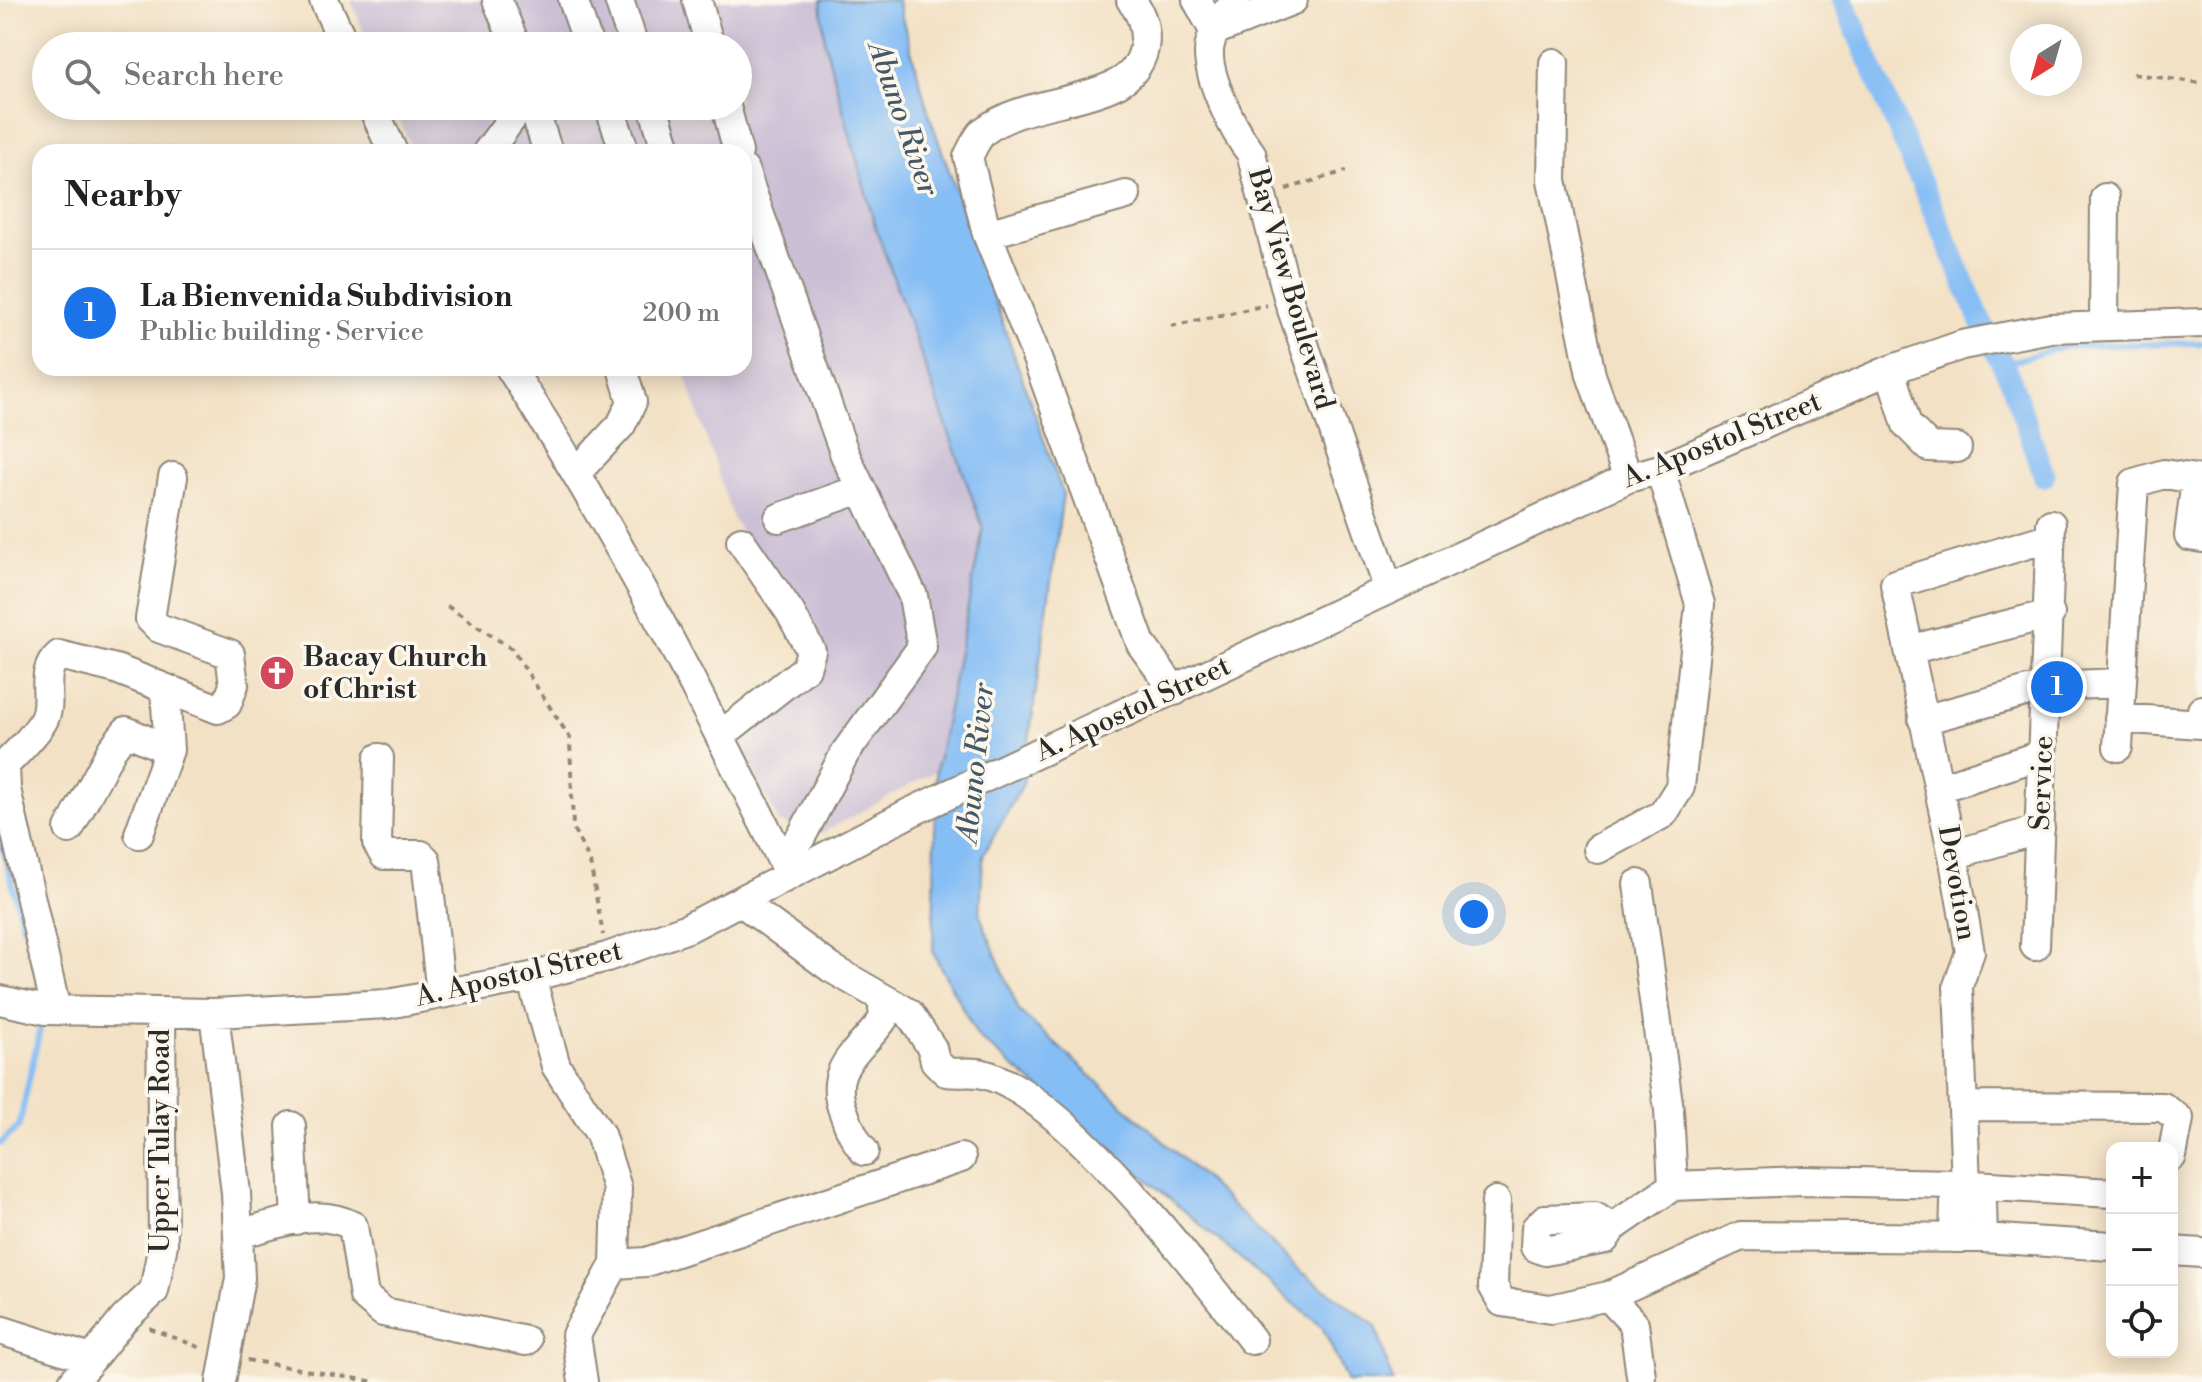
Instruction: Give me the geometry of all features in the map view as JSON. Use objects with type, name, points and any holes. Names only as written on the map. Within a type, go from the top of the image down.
[{"type":"street","points":[[324,0],[339,32]]},
{"type":"street","points":[[497,0],[510,32]]},
{"type":"street","points":[[573,0],[584,32]]},
{"type":"street","points":[[619,0],[629,32]]},
{"type":"street","points":[[697,0],[706,32]]},
{"type":"street","points":[[1131,0],[1144,16],[1147,46],[1136,66],[1113,86],[1025,109],[981,133],[968,157],[987,234],[1032,345],[1141,644],[1175,691]]},
{"type":"street","points":[[1197,0],[1214,31]]},
{"type":"street","points":[[1214,31],[1235,0]]},
{"type":"street","points":[[1214,31],[1275,2]]},
{"type":"street","name":"Bay View Boulevard","points":[[1214,31],[1208,60],[1236,136],[1251,153],[1289,301],[1388,587]]},
{"type":"street","points":[[1554,63],[1552,180],[1591,375],[1628,478]]},
{"type":"street","points":[[378,120],[389,144]]},
{"type":"street","points":[[493,144],[511,120]]},
{"type":"street","points":[[538,120],[545,144]]},
{"type":"street","points":[[614,120],[622,144]]},
{"type":"street","points":[[657,120],[665,144]]},
{"type":"street","points":[[730,120],[736,144]]},
{"type":"street","points":[[987,234],[1126,195]]},
{"type":"street","points":[[2104,325],[2105,198]]},
{"type":"street","points":[[752,204],[845,455],[913,596],[922,647],[845,753],[786,867]]},
{"type":"street","name":"A. Apostol Street","points":[[0,1000],[44,1009],[214,1013],[388,1004],[531,977],[607,957],[688,928],[740,901],[786,867],[1175,691],[1388,587],[1628,478],[1660,469],[1890,370],[1972,343],[2051,328],[2202,323]]},
{"type":"street","points":[[1890,370],[1907,425],[1929,447],[1957,448]]},
{"type":"street","points":[[515,376],[578,471],[721,735],[786,867]]},
{"type":"street","points":[[578,471],[621,425],[632,402],[624,376]]},
{"type":"street","points":[[1598,849],[1663,814],[1680,787],[1700,604],[1660,469]]},
{"type":"street","points":[[2118,747],[2134,483],[2164,474],[2196,479],[2189,536],[2202,538]]},
{"type":"street","points":[[44,1009],[6,789],[5,765],[45,718],[45,680],[50,663],[59,655],[116,669],[218,709],[227,704],[234,685],[230,654],[159,628],[150,619],[173,477]]},
{"type":"street","points":[[779,518],[861,489]]},
{"type":"street","name":"Service","points":[[1895,584],[2051,531],[2035,946]]},
{"type":"street","points":[[721,735],[806,668],[811,651],[790,612],[741,541]]},
{"type":"street","name":"Devotion","points":[[1895,584],[1953,855],[1970,952],[1958,986],[1966,1184],[1955,1203],[1954,1238]]},
{"type":"street","points":[[1909,650],[2050,614]]},
{"type":"street","points":[[1923,720],[2047,686],[2121,683]]},
{"type":"street","points":[[139,834],[169,750],[165,689]]},
{"type":"street","points":[[2119,718],[2200,724],[2202,710]]},
{"type":"street","points":[[69,829],[126,731],[169,750]]},
{"type":"street","points":[[1939,788],[2041,755]]},
{"type":"street","points":[[379,758],[377,843],[384,855],[421,855],[426,860],[441,994]]},
{"type":"street","points":[[1953,855],[2040,829]]},
{"type":"street","points":[[1638,884],[1669,1110],[1673,1186]]},
{"type":"street","points":[[740,901],[831,968],[909,1013],[932,1048],[935,1061],[946,1072],[982,1074],[1013,1087],[1068,1129],[1184,1253],[1252,1340]]},
{"type":"street","points":[[531,977],[556,1066],[600,1134],[617,1188],[615,1264],[576,1335],[583,1382]]},
{"type":"street","points":[[864,1151],[853,1138],[836,1095],[840,1073],[884,1018],[882,999]]},
{"type":"street","name":"Upper Tulay Road","points":[[73,1382],[154,1291],[163,1244],[161,1012]]},
{"type":"street","points":[[214,1013],[240,1278],[221,1382]]},
{"type":"street","points":[[1964,1106],[2163,1107],[2179,1119],[2175,1142]]},
{"type":"street","points":[[291,1126],[296,1220]]},
{"type":"street","points":[[615,1264],[646,1262],[961,1158]]},
{"type":"street","points":[[1612,1228],[1673,1186],[1804,1181],[1966,1184],[2106,1193]]},
{"type":"street","name":"Devotion","points":[[1966,1184],[1982,1203],[1983,1238]]},
{"type":"street","points":[[1496,1201],[1493,1286],[1502,1302],[1551,1309],[1608,1296],[1741,1236],[1983,1238],[2106,1246]]},
{"type":"street","points":[[238,1234],[320,1215],[338,1218],[353,1226],[364,1296],[383,1312],[526,1341]]},
{"type":"street","points":[[2178,1251],[2202,1253]]},
{"type":"street","points":[[1608,1296],[1634,1324],[1641,1376]]},
{"type":"street","points":[[0,1330],[91,1359]]},
{"type":"path","points":[[2133,74],[2202,83]]},
{"type":"path","points":[[1264,195],[1346,171]]},
{"type":"path","points":[[1171,326],[1289,301]]},
{"type":"path","points":[[447,606],[512,649],[570,738],[573,828],[590,862],[607,957]]},
{"type":"shaded area","points":[[351,0],[821,0],[825,44],[875,226],[983,528],[936,771],[818,835],[779,822],[734,734],[829,659],[734,521],[686,376],[752,376],[752,144],[410,144],[400,120],[752,120],[752,32],[364,32]]},
{"type":"water","name":"Abuno River","points":[[821,0],[897,0],[929,114],[1063,494],[1023,784],[983,855],[980,916],[1019,1011],[1204,1178],[1298,1269],[1376,1326],[1393,1382],[1347,1382],[1323,1328],[978,1037],[933,953],[936,771],[983,528],[875,226],[825,44]]},
{"type":"waterway","points":[[1843,0],[1979,317],[2011,381],[2044,476]]},
{"type":"waterway","points":[[2003,364],[2065,346],[2202,343]]},
{"type":"waterway","points":[[0,836],[23,926]]},
{"type":"waterway","points":[[0,1144],[19,1126],[40,1029]]},
{"type":"place","name":"Bacay Church of Christ","points":[[277,673]]},
{"type":"place","name":"La Bienvenida Subdivision","points":[[2057,687]]}]
